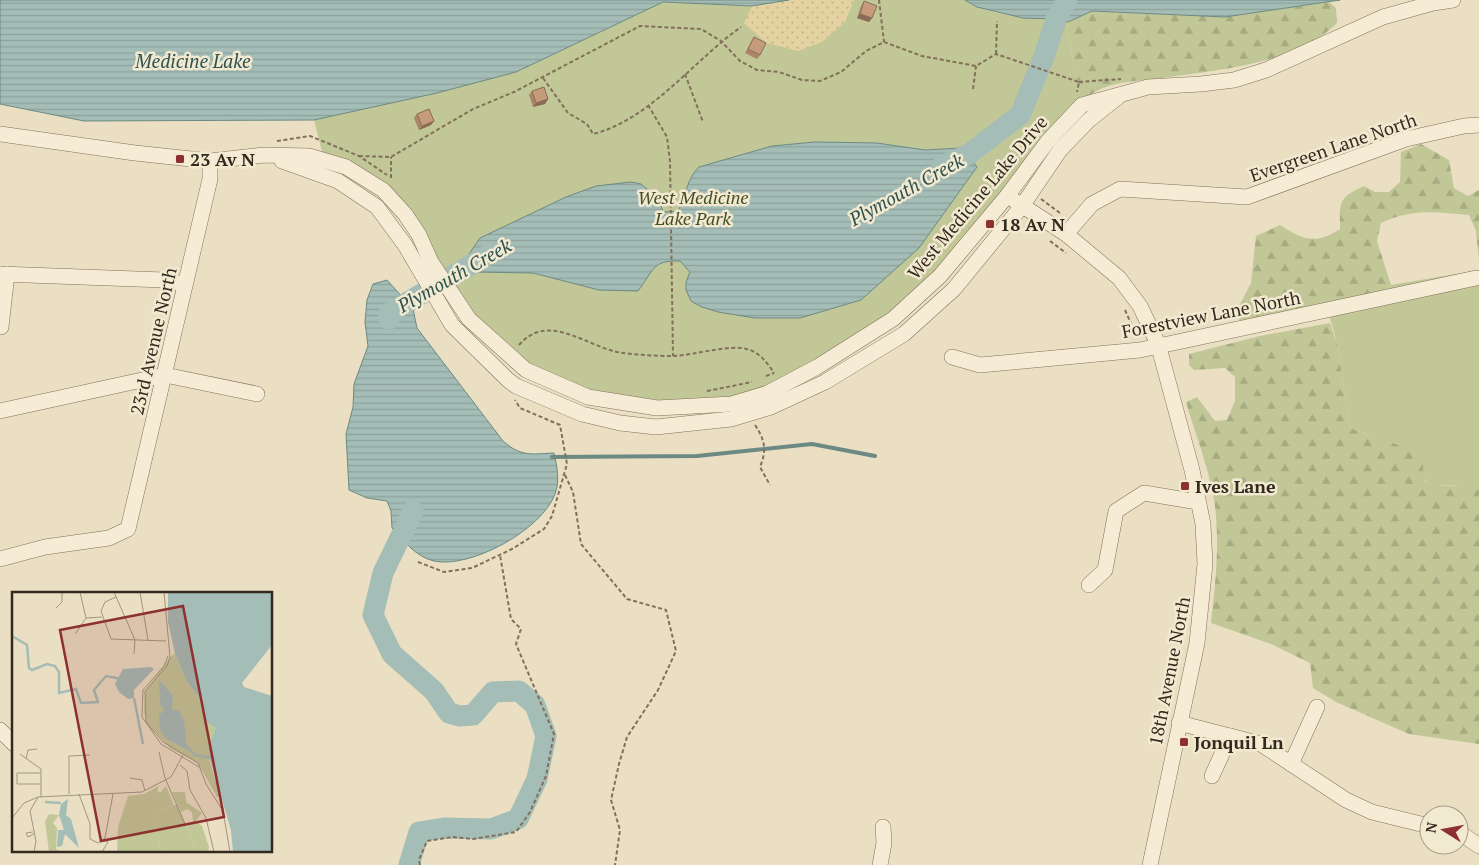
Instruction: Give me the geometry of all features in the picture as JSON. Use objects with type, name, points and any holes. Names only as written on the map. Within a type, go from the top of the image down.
[{"type":"street","name":"West Medicine Lake Drive","points":[[425,266],[469,319],[520,366],[588,397],[657,408],[732,404],[768,393],[817,367],[893,319],[940,276],[1007,196],[1048,141],[1082,105],[1123,86],[1148,87],[1234,80],[1266,70],[1383,17],[1433,3],[1453,0]]},
{"type":"street","name":"West Medicine Lake Drive","points":[[0,134],[116,151],[210,160],[264,155],[309,156],[346,167],[383,190],[405,214],[418,235],[425,266],[439,305],[452,324],[516,386],[582,414],[620,422],[656,426],[731,419],[771,407],[825,382],[904,334],[954,289],[1022,206],[1060,150],[1123,86]]},
{"type":"street","name":"Evergreen Lane North","points":[[1066,234],[1092,204],[1120,189],[1247,197],[1406,139],[1464,126],[1479,125]]},
{"type":"street","name":"23rd Avenue North","points":[[0,559],[45,547],[109,538],[128,529],[210,179],[210,160]]},
{"type":"street","name":"18th Avenue North","points":[[1007,196],[1066,234],[1119,278],[1140,306],[1158,344],[1192,470],[1203,524],[1205,564],[1202,604],[1197,643],[1150,865]]},
{"type":"street","points":[[1,327],[3,274],[164,280],[184,284]]},
{"type":"street","name":"Forestview Lane North","points":[[952,357],[980,365],[1140,350],[1158,344],[1182,341],[1476,278]]},
{"type":"street","points":[[0,411],[165,375],[257,394]]},
{"type":"street","points":[[1089,585],[1105,570],[1116,511],[1144,494],[1198,502]]},
{"type":"street","points":[[1291,764],[1317,707]]},
{"type":"street","points":[[1179,723],[1261,744],[1346,800],[1372,812],[1419,824]]},
{"type":"street","points":[[0,730],[12,742]]},
{"type":"street","points":[[1212,776],[1230,736]]},
{"type":"street","points":[[880,865],[884,843],[883,827]]},
{"type":"path","points":[[879,0],[884,42]]},
{"type":"path","points":[[996,54],[997,21]]},
{"type":"path","points":[[359,156],[391,157],[473,109],[514,92],[640,26],[701,29],[721,40],[740,61],[757,70],[780,72],[802,80],[820,81],[841,72],[866,51],[884,42],[922,56],[976,66],[996,54],[1079,82],[1123,86]]},
{"type":"path","points":[[542,77],[568,113],[579,117],[587,124],[593,134],[622,124],[685,74],[721,40],[741,27]]},
{"type":"path","points":[[973,89],[976,66]]},
{"type":"path","points":[[685,74],[703,122]]},
{"type":"path","points":[[1077,98],[1079,82]]},
{"type":"path","points":[[648,105],[667,137],[673,208],[673,356]]},
{"type":"path","points":[[272,142],[310,136],[359,156],[390,177],[395,183]]},
{"type":"path","points":[[390,177],[391,157]]},
{"type":"path","points":[[1038,199],[1063,215]]},
{"type":"path","points":[[1044,237],[1066,253]]},
{"type":"path","points":[[1124,309],[1137,335],[1140,350]]},
{"type":"path","points":[[515,349],[529,336],[546,330],[576,336],[618,352],[673,356],[735,347],[750,350],[761,356],[774,373]]},
{"type":"path","points":[[766,376],[782,371]]},
{"type":"path","points":[[699,392],[752,382]]},
{"type":"path","points":[[418,562],[444,572],[472,568],[500,555],[544,529],[552,516],[567,464],[560,426],[520,408],[515,400],[516,386]]},
{"type":"path","points":[[748,414],[764,438],[765,453],[760,467],[770,486]]},
{"type":"path","points":[[565,475],[573,492],[581,544],[627,598],[666,610],[676,651],[658,690],[627,737],[619,764],[611,800],[620,830],[614,865]]},
{"type":"path","points":[[420,865],[419,860],[427,841],[452,837],[473,840],[516,832],[530,812],[546,776],[554,734],[516,644],[521,629],[511,619],[500,555]]},
{"type":"green space","name":"West Medicine Lake Park","points":[[789,0],[965,0],[978,7],[1003,14],[1068,22],[1067,29],[1082,105],[893,319],[768,393],[657,408],[588,397],[526,370],[469,319],[405,214],[324,159],[314,120],[516,72],[663,2],[752,6]]},
{"type":"green space","points":[[1329,2],[1336,8],[1337,23],[1320,37],[1301,48],[1255,63],[1231,68],[1128,82],[1102,88],[1093,93],[1082,105],[1067,29],[1068,22],[1091,11],[1225,17]]},
{"type":"green space","points":[[1421,144],[1449,160],[1454,188],[1468,196],[1479,190],[1479,260],[1476,231],[1469,215],[1424,212],[1403,215],[1381,223],[1377,241],[1391,285],[1382,292],[1241,323],[1236,312],[1251,283],[1256,236],[1280,225],[1310,239],[1323,237],[1340,229],[1340,207],[1345,198],[1364,186],[1375,192],[1389,192],[1400,182],[1401,152]]},
{"type":"green space","points":[[1479,270],[1479,484],[1465,486],[1431,485],[1373,436],[1350,428],[1337,343],[1326,304],[1382,292],[1391,285]]},
{"type":"green space","points":[[1330,323],[1337,343],[1350,428],[1404,447],[1423,465],[1424,480],[1430,483],[1450,486],[1479,484],[1479,744],[1409,734],[1336,702],[1313,688],[1310,663],[1271,644],[1211,623],[1217,556],[1215,502],[1186,402],[1197,397],[1215,421],[1227,420],[1235,401],[1235,377],[1225,368],[1194,370],[1189,365],[1189,354],[1260,336]]},
{"type":"sand","points":[[789,0],[854,0],[845,22],[822,42],[798,51],[767,43],[744,23],[752,6]]},
{"type":"water","name":"Medicine Lake","points":[[0,0],[789,0],[752,6],[663,2],[516,72],[437,93],[314,120],[84,121],[0,104]]},
{"type":"water","points":[[965,0],[1340,0],[1225,17],[1092,11],[1068,22],[1056,19],[1023,18],[977,7]]},
{"type":"water","points":[[815,142],[877,143],[925,150],[962,148],[977,167],[919,248],[861,300],[800,318],[755,318],[718,312],[691,301],[686,290],[686,282],[690,272],[680,261],[664,262],[654,268],[638,291],[599,290],[533,273],[474,272],[465,260],[480,238],[566,197],[596,186],[631,182],[641,184],[659,199],[663,212],[678,211],[689,182],[699,167],[772,146]]},
{"type":"water","points":[[387,280],[413,309],[417,328],[503,441],[521,452],[533,454],[554,453],[558,479],[555,494],[548,508],[536,521],[520,533],[485,553],[449,562],[428,559],[411,548],[392,528],[391,511],[387,501],[367,498],[349,490],[346,434],[353,407],[354,384],[368,346],[365,322],[367,300],[373,284]]},
{"type":"building","points":[[864,1],[877,6],[872,18],[860,14]]},
{"type":"building","points":[[754,37],[766,43],[760,55],[748,49]]},
{"type":"building","points":[[544,87],[548,99],[536,103],[532,91]]},
{"type":"building","points":[[429,109],[434,121],[422,126],[417,114]]},
{"type":"waterway","name":"Plymouth Creek","points":[[942,166],[969,154],[1020,115],[1044,57],[1056,19],[1067,0]]},
{"type":"waterway","name":"Plymouth Creek","points":[[389,319],[389,313],[493,252]]},
{"type":"waterway","points":[[552,457],[697,456],[812,444],[875,456]]},
{"type":"waterway","name":"Plymouth Creek","points":[[409,865],[419,832],[444,828],[491,829],[518,819],[537,779],[546,736],[535,705],[519,691],[493,692],[473,715],[460,716],[449,713],[434,691],[392,654],[373,615],[383,573],[413,511]]},
{"type":"place","name":"23 Av N","points":[[180,159]]},
{"type":"place","name":"18 Av N","points":[[990,224]]},
{"type":"place","name":"Ives Lane","points":[[1185,486]]},
{"type":"place","name":"Jonquil Ln","points":[[1184,742]]}]
